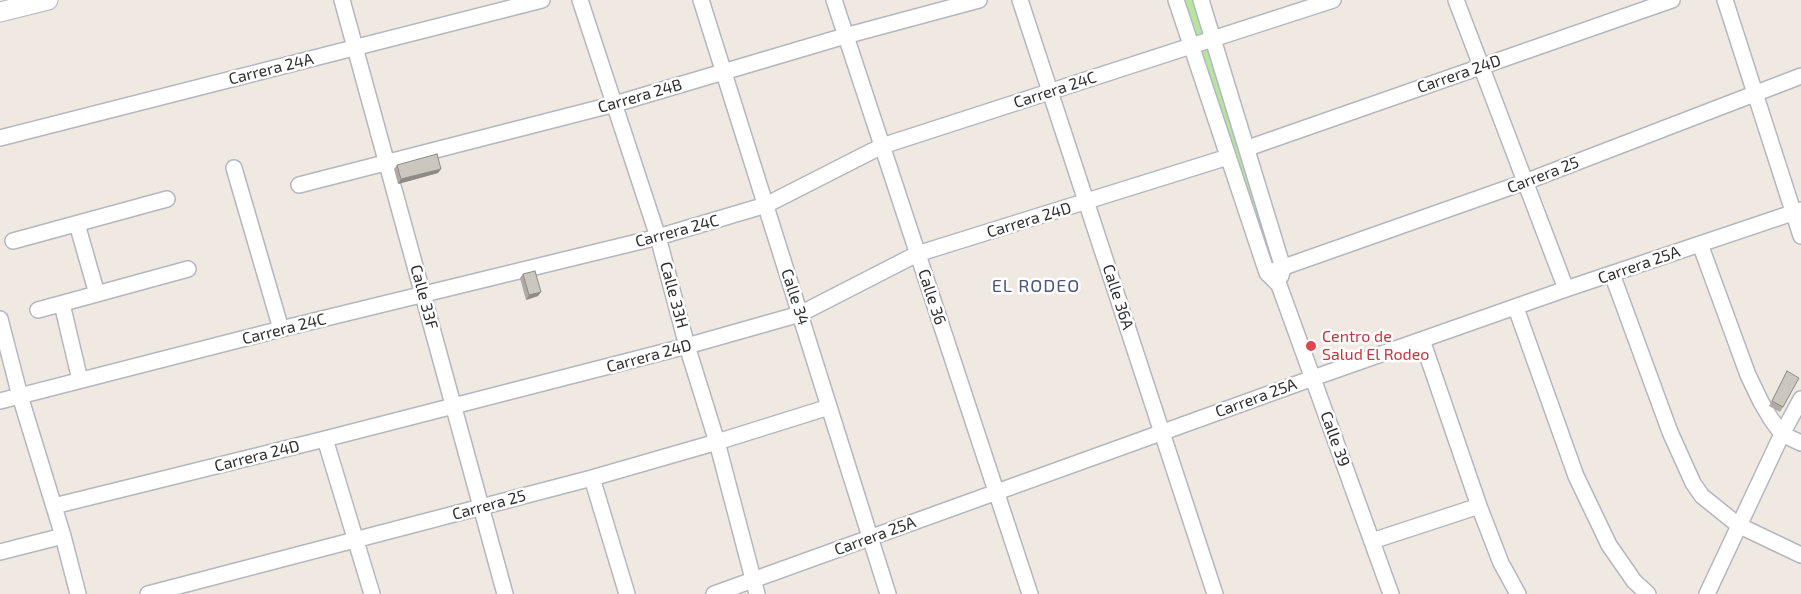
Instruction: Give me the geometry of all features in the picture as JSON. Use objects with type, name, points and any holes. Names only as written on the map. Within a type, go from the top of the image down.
[{"type":"street","points":[[0,12],[48,0]]},
{"type":"street","name":"Calle 33F","points":[[342,0],[505,594]]},
{"type":"street","name":"Carrera 24A","points":[[0,138],[542,0]]},
{"type":"street","name":"Calle 33H","points":[[580,0],[658,237],[717,442],[755,587]]},
{"type":"street","name":"Calle 34","points":[[700,0],[888,594]]},
{"type":"street","name":"Calle 36","points":[[834,0],[1030,594]]},
{"type":"street","name":"Carrera 24B","points":[[299,185],[615,104],[845,36],[980,0]]},
{"type":"street","name":"Calle 36A","points":[[1020,0],[1215,594]]},
{"type":"street","name":"Calle 39","points":[[1176,0],[1267,273],[1279,285],[1391,594]]},
{"type":"street","points":[[1201,0],[1284,268],[1279,285]]},
{"type":"street","name":"Carrera 24C","points":[[0,401],[281,329],[658,237],[766,205],[882,146],[1333,0]]},
{"type":"street","points":[[1456,0],[1566,290]]},
{"type":"street","name":"Carrera 24D","points":[[1248,148],[1672,0]]},
{"type":"street","points":[[1725,0],[1797,211],[1801,236]]},
{"type":"street","name":"Carrera 25","points":[[1284,268],[1525,182],[1801,76]]},
{"type":"street","name":"Carrera 24D","points":[[54,506],[688,346],[800,314],[918,254],[1228,157]]},
{"type":"street","points":[[234,168],[281,329]]},
{"type":"street","points":[[13,240],[167,199]]},
{"type":"street","name":"Carrera 25A","points":[[714,594],[755,587],[870,538],[1162,432],[1797,211]]},
{"type":"street","points":[[77,224],[97,294]]},
{"type":"street","points":[[1700,244],[1748,375],[1771,419],[1782,434],[1801,443]]},
{"type":"street","points":[[1267,273],[1284,268]]},
{"type":"street","points":[[38,310],[188,269]]},
{"type":"street","points":[[1612,274],[1670,432],[1693,483],[1702,496],[1738,525],[1801,555]]},
{"type":"street","points":[[62,304],[80,380]]},
{"type":"street","points":[[1516,308],[1576,476],[1609,545],[1634,581],[1648,594]]},
{"type":"street","points":[[0,319],[20,396],[63,536],[78,594]]},
{"type":"street","points":[[1422,340],[1479,506],[1501,563],[1518,594]]},
{"type":"street","points":[[1707,594],[1738,525],[1801,399]]},
{"type":"street","name":"Carrera 25","points":[[148,594],[592,478],[717,442],[829,406]]},
{"type":"street","points":[[325,439],[354,540],[372,594]]},
{"type":"street","points":[[592,478],[627,594]]},
{"type":"street","points":[[1372,541],[1479,506]]},
{"type":"street","points":[[0,552],[63,536]]},
{"type":"green space","points":[[1176,0],[1201,0],[1283,268],[1267,273]]},
{"type":"building","points":[[437,154],[441,169],[401,179],[397,165]]},
{"type":"building","points":[[535,271],[541,292],[529,295],[523,274]]},
{"type":"building","points":[[1787,371],[1799,378],[1783,407],[1772,401]]},
{"type":"place","name":"Centro de Salud El Rodeo","points":[[1311,346]]},
{"type":"district","name":"EL RODEO","points":[[1036,286]]}]
